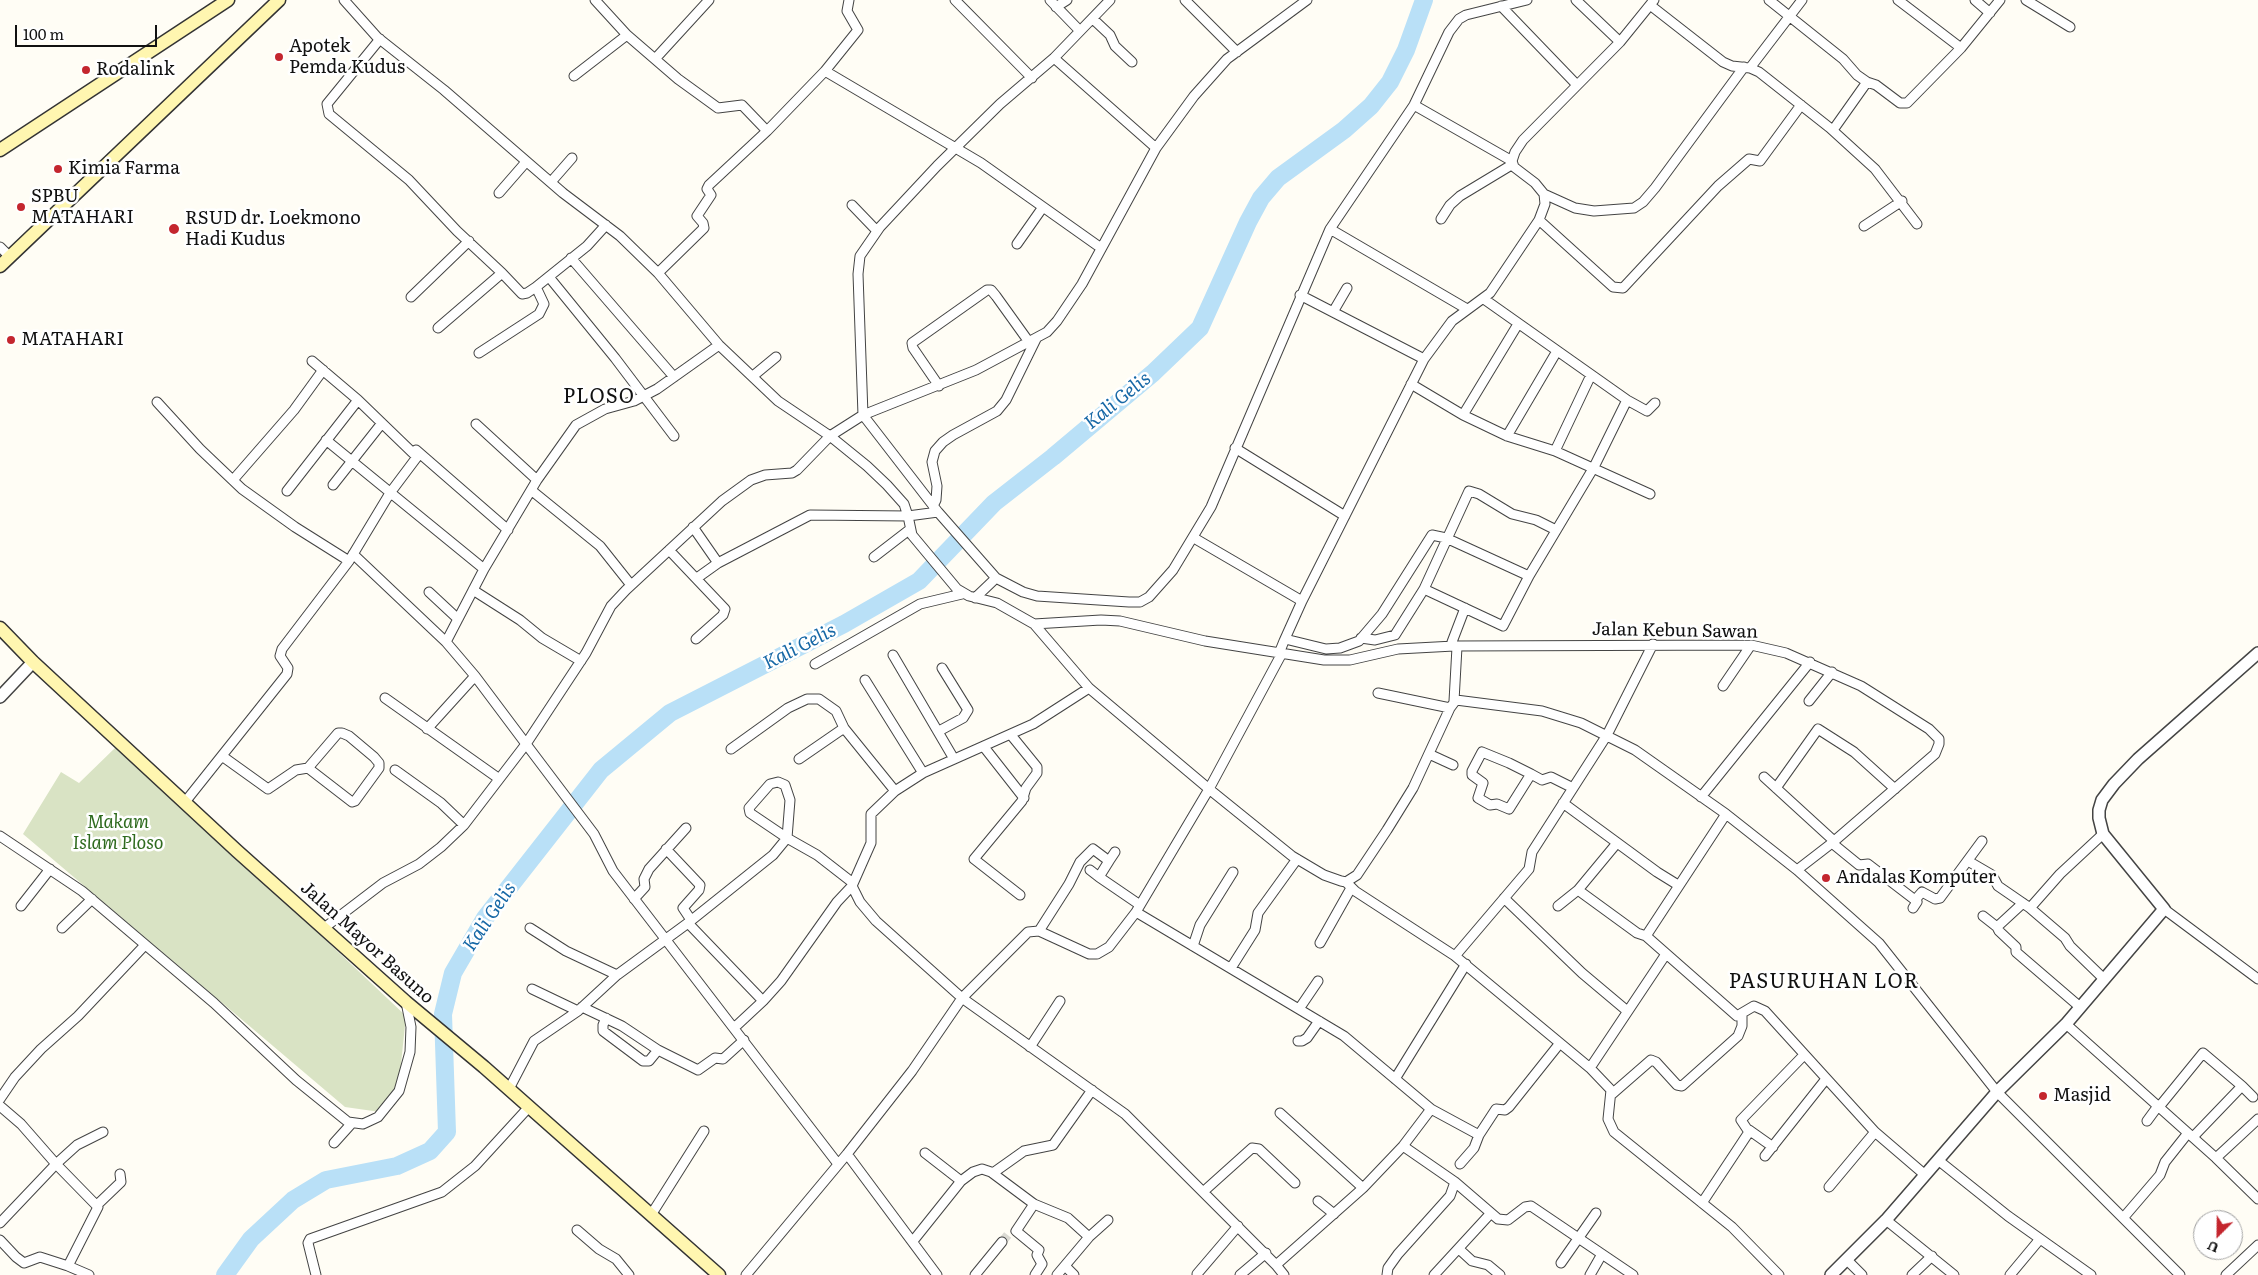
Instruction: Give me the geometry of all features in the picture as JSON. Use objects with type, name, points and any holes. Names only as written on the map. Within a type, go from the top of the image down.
[{"type":"main road","points":[[1,148],[228,0]]},
{"type":"main road","points":[[3,256],[279,0]]},
{"type":"main road","name":"Jalan Mayor Basuno","points":[[0,628],[33,662],[324,928],[719,1275]]},
{"type":"street","points":[[344,0],[380,39],[444,90],[526,162],[620,236],[658,273],[719,345],[778,401],[830,436],[887,485],[904,504],[908,516],[909,530],[923,550],[960,592],[975,598],[996,602],[1034,624],[1089,688],[1209,789],[1297,859],[1349,885],[1466,964],[1608,1085],[1612,1094],[1608,1119],[1614,1132],[1747,1241],[1779,1275]]},
{"type":"street","points":[[595,0],[627,35],[678,79],[718,108],[742,105],[767,131]]},
{"type":"street","points":[[655,60],[709,0]]},
{"type":"street","points":[[658,273],[704,228],[703,223],[697,216],[711,195],[709,186],[767,131],[825,71],[858,30],[847,11],[849,0]]},
{"type":"street","points":[[955,0],[1032,78]]},
{"type":"street","points":[[1066,0],[1053,4],[1080,31]]},
{"type":"street","points":[[1110,0],[1054,58],[1000,104],[873,228],[858,264],[863,415],[937,511],[996,578],[1037,596],[1140,602],[1156,592],[1194,538],[1212,507],[1235,448],[1330,229],[1414,105],[1454,25],[1466,15],[1527,0]]},
{"type":"street","points":[[1185,0],[1237,52]]},
{"type":"street","points":[[324,928],[383,883],[419,864],[441,847],[464,825],[498,778],[526,744],[581,660],[611,606],[693,527],[751,480],[765,475],[792,473],[797,470],[830,436],[863,415],[976,370],[1015,347],[1032,341],[1057,321],[1082,284],[1156,148],[1194,96],[1237,52],[1307,0]]},
{"type":"street","points":[[1576,0],[1620,42]]},
{"type":"street","points":[[1769,0],[1843,59],[1867,82],[1876,85],[1900,103],[1906,104],[1961,48],[2000,0]]},
{"type":"street","points":[[1414,105],[1512,162],[1518,171],[1536,183],[1544,194],[1575,208],[1594,211],[1634,208],[1644,202],[1747,67],[1802,0]]},
{"type":"street","points":[[1898,0],[1961,48]]},
{"type":"street","points":[[1976,0],[1990,13]]},
{"type":"street","points":[[2026,0],[2070,27]]},
{"type":"street","points":[[1441,219],[1450,205],[1460,196],[1512,162],[1523,140],[1620,42],[1652,3],[1723,62],[1732,66],[1747,67],[1801,105],[1832,130],[1875,169],[1902,201],[1917,224]]},
{"type":"street","points":[[1501,6],[1577,85]]},
{"type":"street","points":[[1093,19],[1110,36],[1115,46],[1132,62]]},
{"type":"street","points":[[574,76],[627,35]]},
{"type":"street","points":[[380,39],[327,104],[327,110],[347,130],[409,180],[522,294],[536,287],[572,258],[606,226]]},
{"type":"street","points":[[1054,58],[1156,148]]},
{"type":"street","points":[[825,71],[981,163],[1101,248]]},
{"type":"street","points":[[1832,130],[1867,82]]},
{"type":"street","points":[[1539,220],[1613,287],[1623,288],[1718,186],[1748,159],[1760,161],[1801,105]]},
{"type":"street","points":[[551,182],[572,158]]},
{"type":"street","points":[[499,193],[526,162]]},
{"type":"street","points":[[746,1275],[847,1154],[912,1070],[962,998],[1028,932],[1039,931],[1089,954],[1097,954],[1109,947],[1138,909],[1209,789],[1281,653],[1284,641],[1302,602],[1424,358],[1445,328],[1467,308],[1484,299],[1496,286],[1539,220],[1545,204],[1544,194]]},
{"type":"street","points":[[1864,226],[1902,201]]},
{"type":"street","points":[[852,205],[873,228]]},
{"type":"street","points":[[1017,244],[1043,207]]},
{"type":"street","points":[[1330,229],[1467,308]]},
{"type":"street","points":[[411,297],[469,241]]},
{"type":"street","points":[[572,258],[674,377]]},
{"type":"street","points":[[438,328],[502,273]]},
{"type":"street","points":[[548,277],[645,396],[674,436]]},
{"type":"street","points":[[479,353],[539,314],[544,304],[536,287]]},
{"type":"street","points":[[1333,312],[1347,288]]},
{"type":"street","points":[[939,386],[912,348],[912,343],[988,290],[991,290],[1032,341]]},
{"type":"street","points":[[1300,295],[1424,358]]},
{"type":"street","points":[[1484,299],[1627,400],[1647,410],[1652,409],[1655,403]]},
{"type":"street","points":[[1463,415],[1518,324]]},
{"type":"street","points":[[937,511],[937,486],[932,462],[936,451],[943,442],[953,435],[997,411],[1006,400],[1032,341]]},
{"type":"street","points":[[446,642],[484,569],[531,490],[576,424],[605,409],[645,396],[719,345]]},
{"type":"street","points":[[1507,436],[1558,351]]},
{"type":"street","points":[[753,376],[776,357]]},
{"type":"street","points":[[312,360],[508,530]]},
{"type":"street","points":[[232,480],[294,410],[323,370]]},
{"type":"street","points":[[1555,451],[1591,375]]},
{"type":"street","points":[[1411,384],[1463,415],[1507,436],[1555,451],[1591,471],[1650,494]]},
{"type":"street","points":[[185,802],[287,674],[288,668],[280,656],[282,649],[351,557],[390,493],[417,457],[359,399]]},
{"type":"street","points":[[287,491],[359,399]]},
{"type":"street","points":[[1424,588],[1503,626],[1529,576],[1591,471],[1627,400]]},
{"type":"street","points":[[157,402],[232,480],[266,508],[351,557],[446,642],[475,676],[554,779],[594,834],[613,871],[838,1164]]},
{"type":"street","points":[[333,485],[382,423]]},
{"type":"street","points":[[476,424],[537,480]]},
{"type":"street","points":[[326,440],[350,462],[484,569]]},
{"type":"street","points":[[1235,448],[1345,516]]},
{"type":"street","points":[[531,490],[600,546],[631,585]]},
{"type":"street","points":[[1362,638],[1375,640],[1395,635],[1424,588],[1469,491],[1479,494],[1512,514],[1536,520],[1556,530]]},
{"type":"street","points":[[698,578],[718,563],[810,515],[842,513],[908,516],[937,511]]},
{"type":"street","points":[[693,527],[718,563]]},
{"type":"street","points":[[874,557],[909,530]]},
{"type":"street","points":[[1284,641],[1326,649],[1350,646],[1362,638],[1382,614],[1430,537],[1434,534],[1529,576]]},
{"type":"street","points":[[1194,538],[1302,602]]},
{"type":"street","points":[[669,550],[698,578],[726,611],[696,639]]},
{"type":"street","points":[[975,598],[996,578]]},
{"type":"street","points":[[473,590],[520,620],[542,638],[581,660]]},
{"type":"street","points":[[430,592],[458,619]]},
{"type":"street","points":[[815,664],[920,604],[960,592]]},
{"type":"street","points":[[1320,943],[1349,885],[1413,788],[1452,705],[1454,645],[1456,632],[1466,608]]},
{"type":"street","name":"Jalan Kebun Sawan","points":[[1034,624],[1101,620],[1120,622],[1205,641],[1324,660],[1344,660],[1398,649],[1454,645],[1750,645],[1786,653],[1861,686],[1929,729],[1938,739],[1939,744],[1935,754],[1833,842],[1797,870]]},
{"type":"street","points":[[1455,956],[1529,869],[1532,852],[1607,735],[1653,644]]},
{"type":"street","points":[[1723,686],[1750,645]]},
{"type":"street","points":[[2258,653],[2138,759],[2107,791],[2098,810],[2103,834],[2164,908],[2258,979]]},
{"type":"street","points":[[893,655],[954,759]]},
{"type":"street","points":[[0,697],[33,662]]},
{"type":"street","points":[[1701,797],[1810,662]]},
{"type":"street","points":[[939,731],[963,718],[968,710],[942,668]]},
{"type":"street","points":[[1809,701],[1832,672]]},
{"type":"street","points":[[427,729],[475,676]]},
{"type":"street","points":[[865,680],[923,773]]},
{"type":"street","points":[[734,1028],[781,981],[837,902],[852,885],[871,843],[871,814],[895,791],[923,773],[1033,724],[1089,688]]},
{"type":"street","points":[[1378,693],[1452,705],[1458,700],[1555,714],[1607,735],[1635,750],[1726,814],[1797,870],[1884,949],[1998,1092],[2180,1275]]},
{"type":"street","points":[[385,698],[498,778]]},
{"type":"street","points":[[731,749],[788,708],[807,699],[819,699],[827,702],[836,711],[844,728],[895,791]]},
{"type":"street","points":[[800,759],[844,728]]},
{"type":"street","points":[[1776,788],[1818,729],[1849,749],[1895,789]]},
{"type":"street","points":[[222,756],[268,789],[296,770],[308,768],[338,733],[342,732],[379,763],[379,768],[355,801],[352,802],[308,768]]},
{"type":"street","points":[[1011,735],[1037,767],[1037,774],[1026,788],[1024,798],[974,859],[1020,895]]},
{"type":"street","points":[[984,747],[1024,798]]},
{"type":"street","points":[[1531,774],[1509,809],[1497,804],[1490,805],[1478,798],[1483,783],[1472,775],[1482,752],[1531,774],[1544,780],[1551,777],[1573,788]]},
{"type":"street","points":[[1429,754],[1453,765]]},
{"type":"street","points":[[395,770],[441,803],[464,825]]},
{"type":"street","points":[[1764,777],[1859,865],[1868,864],[1914,904],[1923,892],[1935,899],[1940,898],[1982,841]]},
{"type":"street","points":[[509,1089],[534,1042],[580,1009],[596,992],[617,975],[690,921],[773,855],[787,838],[790,795],[786,785],[774,782],[760,794],[748,811],[787,838],[817,855],[852,885],[860,902],[876,921],[962,998],[1125,1114],[1266,1253],[1284,1275]]},
{"type":"street","points":[[1563,803],[1678,885]]},
{"type":"street","points":[[1646,936],[1726,814]]},
{"type":"street","points":[[634,898],[645,887],[644,879],[647,872],[686,828]]},
{"type":"street","points":[[1998,927],[2026,906],[2103,834]]},
{"type":"street","points":[[0,836],[92,899],[214,1003],[296,1080],[352,1124],[362,1124],[378,1117],[399,1091],[410,1052],[411,1027],[409,1004]]},
{"type":"street","points":[[1558,906],[1578,890],[1617,843]]},
{"type":"street","points":[[666,849],[700,885],[699,890],[683,908],[690,921],[763,1001]]},
{"type":"street","points":[[1039,931],[1069,884],[1080,862],[1091,850],[1093,849],[1109,861]]},
{"type":"street","points":[[1099,876],[1115,852]]},
{"type":"street","points":[[1231,968],[1255,930],[1258,913],[1297,859]]},
{"type":"street","points":[[1968,861],[1992,876],[1998,886],[2065,938],[2070,946],[2104,979]]},
{"type":"street","points":[[21,906],[50,869]]},
{"type":"street","points":[[1090,870],[1138,909],[1193,946],[1344,1036],[1416,1098],[1479,1135]]},
{"type":"street","points":[[1193,946],[1200,925],[1233,872]]},
{"type":"street","points":[[1578,890],[1637,933],[1646,936],[1734,1015],[1742,1015],[1751,1007],[1762,1008],[1875,1132],[1924,1174]]},
{"type":"street","points":[[1504,898],[1582,973],[1626,1010]]},
{"type":"street","points":[[62,928],[92,899]]},
{"type":"street","points":[[1831,1275],[1886,1220],[1924,1174],[1998,1092],[2066,1024],[2164,908]]},
{"type":"street","points":[[1983,916],[1998,927],[2016,947],[2016,952],[2080,1006]]},
{"type":"street","points":[[530,928],[566,951],[617,975]]},
{"type":"street","points":[[0,1099],[15,1077],[41,1049],[78,1016],[145,945]]},
{"type":"street","points":[[1590,1068],[1626,1010],[1666,954]]},
{"type":"street","points":[[1395,1079],[1466,964]]},
{"type":"street","points":[[1299,1009],[1318,981]]},
{"type":"street","points":[[532,989],[606,1018],[658,1050],[700,1070],[715,1058],[721,1060],[744,1040]]},
{"type":"street","points":[[1030,1047],[1060,1001]]},
{"type":"street","points":[[1612,1094],[1651,1060],[1656,1062],[1676,1085],[1682,1086],[1738,1036],[1742,1026],[1742,1015]]},
{"type":"street","points":[[606,1018],[603,1024],[603,1031],[643,1061],[649,1061],[658,1050]]},
{"type":"street","points":[[1298,1041],[1304,1040],[1319,1021]]},
{"type":"street","points":[[2066,1024],[2216,1158],[2258,1199]]},
{"type":"street","points":[[1460,1164],[1474,1148],[1479,1135],[1496,1109],[1504,1110],[1508,1107],[1560,1043]]},
{"type":"street","points":[[2147,1121],[2204,1049],[2253,1097]]},
{"type":"street","points":[[1772,1147],[1749,1130],[1741,1121],[1742,1118],[1804,1054]]},
{"type":"street","points":[[1765,1156],[1826,1079]]},
{"type":"street","points":[[2124,1217],[2160,1175],[2165,1162],[2190,1135],[2242,1086]]},
{"type":"street","points":[[993,1173],[1024,1151],[1053,1145],[1092,1090]]},
{"type":"street","points":[[0,1106],[21,1124],[56,1164],[97,1205]]},
{"type":"street","points":[[316,1275],[308,1244],[311,1238],[442,1192],[475,1166],[529,1107]]},
{"type":"street","points":[[1276,1265],[1363,1188],[1403,1146],[1432,1109]]},
{"type":"street","points":[[1280,1113],[1363,1188]]},
{"type":"street","points":[[2216,1158],[2258,1119]]},
{"type":"street","points":[[334,1143],[352,1124]]},
{"type":"street","points":[[1702,1203],[1749,1130]]},
{"type":"street","points":[[651,1215],[704,1131]]},
{"type":"street","points":[[0,1223],[56,1164],[77,1145],[103,1132]]},
{"type":"street","points":[[1828,1187],[1875,1132]]},
{"type":"street","points":[[1403,1146],[1455,1182],[1491,1213],[1505,1221],[1525,1207],[1531,1206],[1633,1275]]},
{"type":"street","points":[[1203,1192],[1252,1148],[1259,1149],[1295,1183]]},
{"type":"street","points":[[925,1153],[961,1181]]},
{"type":"street","points":[[847,1154],[913,1241],[933,1273]]},
{"type":"street","points":[[1938,1160],[2040,1239],[2091,1275]]},
{"type":"street","points":[[913,1241],[961,1181],[978,1170],[993,1173],[1034,1204],[1068,1218],[1089,1237]]},
{"type":"street","points":[[68,1266],[97,1209],[97,1205],[121,1182],[120,1174]]},
{"type":"street","points":[[1387,1275],[1388,1268],[1398,1254],[1450,1196],[1455,1182]]},
{"type":"street","points":[[1318,1201],[1334,1214]]},
{"type":"street","points":[[1034,1204],[1013,1231],[1038,1250],[1038,1258],[1042,1264],[1035,1275]]},
{"type":"street","points":[[1434,1275],[1491,1213]]},
{"type":"street","points":[[1561,1263],[1596,1213]]},
{"type":"street","points":[[1057,1275],[1089,1237],[1108,1220]]},
{"type":"street","points":[[1886,1220],[1954,1275]]},
{"type":"street","points":[[1197,1274],[1238,1226]]},
{"type":"street","points":[[577,1230],[599,1249],[616,1259],[629,1275]]},
{"type":"street","points":[[2010,1275],[2040,1239]]},
{"type":"street","points":[[0,1240],[24,1263],[40,1257],[89,1275]]},
{"type":"street","points":[[975,1275],[1002,1242]]},
{"type":"street","points":[[2226,1275],[2258,1245]]},
{"type":"street","points":[[1459,1249],[1472,1261],[1488,1265],[1498,1274]]},
{"type":"street","points":[[1240,1275],[1266,1253]]},
{"type":"street","points":[[1590,1275],[1602,1254]]},
{"type":"street","points":[[1912,1275],[1932,1256]]},
{"type":"street","points":[[1847,1260],[1862,1275]]},
{"type":"street","points":[[1065,1266],[1074,1275]]},
{"type":"green space","name":"Makam Islam Ploso","points":[[116,747],[244,863],[406,1016],[399,1083],[380,1112],[345,1107],[23,834],[61,772],[79,783]]},
{"type":"waterway","name":"Kali Gelis","points":[[225,1275],[251,1239],[293,1200],[326,1180],[397,1166],[430,1151],[447,1132],[443,1014],[453,973],[485,918],[601,770],[670,713],[844,624],[919,581],[994,503],[1053,457],[1153,373],[1200,328],[1248,222],[1261,198],[1278,178],[1344,130],[1371,106],[1390,82],[1406,50],[1424,0]]},
{"type":"tunnel","points":[[1002,1242],[1010,1232]]},
{"type":"place","name":"Apotek Pemda Kudus","points":[[279,57]]},
{"type":"place","name":"Rodalink","points":[[86,70]]},
{"type":"place","name":"Kimia Farma","points":[[58,169]]},
{"type":"place","name":"SPBU MATAHARI","points":[[21,207]]},
{"type":"place","name":"RSUD dr. Loekmono Hadi Kudus","points":[[174,229]]},
{"type":"place","name":"MATAHARI","points":[[11,340]]},
{"type":"place","name":"Andalas Komputer","points":[[1826,878]]},
{"type":"place","name":"Masjid","points":[[2043,1096]]},
{"type":"district","name":"PLOSO","points":[[599,397]]},
{"type":"district","name":"PASURUHAN LOR","points":[[1824,982]]}]
